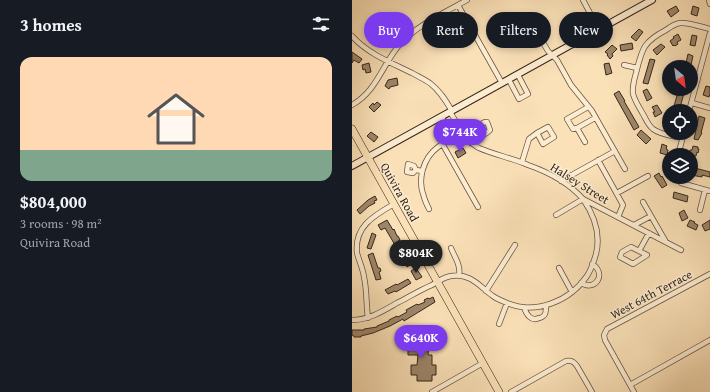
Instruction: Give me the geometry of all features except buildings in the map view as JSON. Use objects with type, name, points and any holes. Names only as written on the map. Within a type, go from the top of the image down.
[{"type":"main road","name":"Quivira Road","points":[[352,129],[499,392]]},
{"type":"street","points":[[352,105],[364,97],[401,43],[414,31],[427,22],[467,0]]},
{"type":"street","points":[[583,0],[589,12]]},
{"type":"street","points":[[613,22],[652,0]]},
{"type":"street","points":[[708,0],[710,4]]},
{"type":"street","points":[[458,5],[502,83]]},
{"type":"street","points":[[662,133],[656,131],[649,125],[633,94],[633,84],[641,53],[649,40],[680,23],[710,29]]},
{"type":"street","points":[[710,33],[709,43],[692,103],[710,108]]},
{"type":"street","name":"Halsey Street","points":[[352,36],[365,48],[431,84],[444,98],[461,135]]},
{"type":"street","points":[[546,48],[557,60],[571,85],[588,107],[625,169]]},
{"type":"street","points":[[352,166],[566,48]]},
{"type":"street","points":[[624,65],[637,68]]},
{"type":"street","points":[[509,80],[519,99],[528,94],[518,75]]},
{"type":"street","points":[[588,107],[567,119],[573,129],[595,118]]},
{"type":"street","name":"Halsey Street","points":[[441,117],[456,134],[461,135],[478,147],[497,155],[530,165],[571,187],[583,199],[681,250]]},
{"type":"street","points":[[429,209],[422,191],[421,177],[422,171],[431,154],[443,144],[487,122],[490,130],[471,143]]},
{"type":"street","points":[[577,128],[585,142]]},
{"type":"street","points":[[522,162],[530,139],[537,133]]},
{"type":"street","points":[[443,144],[478,207]]},
{"type":"street","points":[[561,181],[615,151]]},
{"type":"street","points":[[598,160],[623,205],[618,217]]},
{"type":"street","points":[[416,170],[422,171]]},
{"type":"street","points":[[617,193],[648,176]]},
{"type":"street","points":[[685,184],[708,190],[700,210]]},
{"type":"street","points":[[352,320],[368,318],[378,314],[449,276],[459,276],[472,279],[486,291],[512,305],[538,307],[563,299],[587,276],[596,252],[597,233],[594,220],[583,199],[556,215]]},
{"type":"street","points":[[644,202],[666,242]]},
{"type":"street","points":[[368,318],[364,277],[358,254],[358,242],[361,231],[370,219],[394,204]]},
{"type":"street","points":[[634,225],[651,216]]},
{"type":"street","points":[[639,251],[649,233]]},
{"type":"street","points":[[486,291],[515,245]]},
{"type":"street","points":[[631,247],[639,251],[647,255],[633,264],[620,257],[622,252],[631,247]]},
{"type":"street","points":[[451,248],[459,266],[459,276]]},
{"type":"street","points":[[581,283],[591,285],[599,279],[597,268],[592,264]]},
{"type":"street","points":[[558,268],[572,292]]},
{"type":"street","name":"West 64th Terrace","points":[[630,384],[605,340],[604,335],[607,329],[710,274]]},
{"type":"street","points":[[499,324],[507,303]]},
{"type":"street","points":[[524,307],[528,316],[532,319],[536,319],[541,318],[544,315],[546,305]]},
{"type":"street","points":[[634,392],[630,384],[710,340]]},
{"type":"street","points":[[511,392],[566,361],[574,362],[592,392]]},
{"type":"street","points":[[432,392],[483,363]]}]
